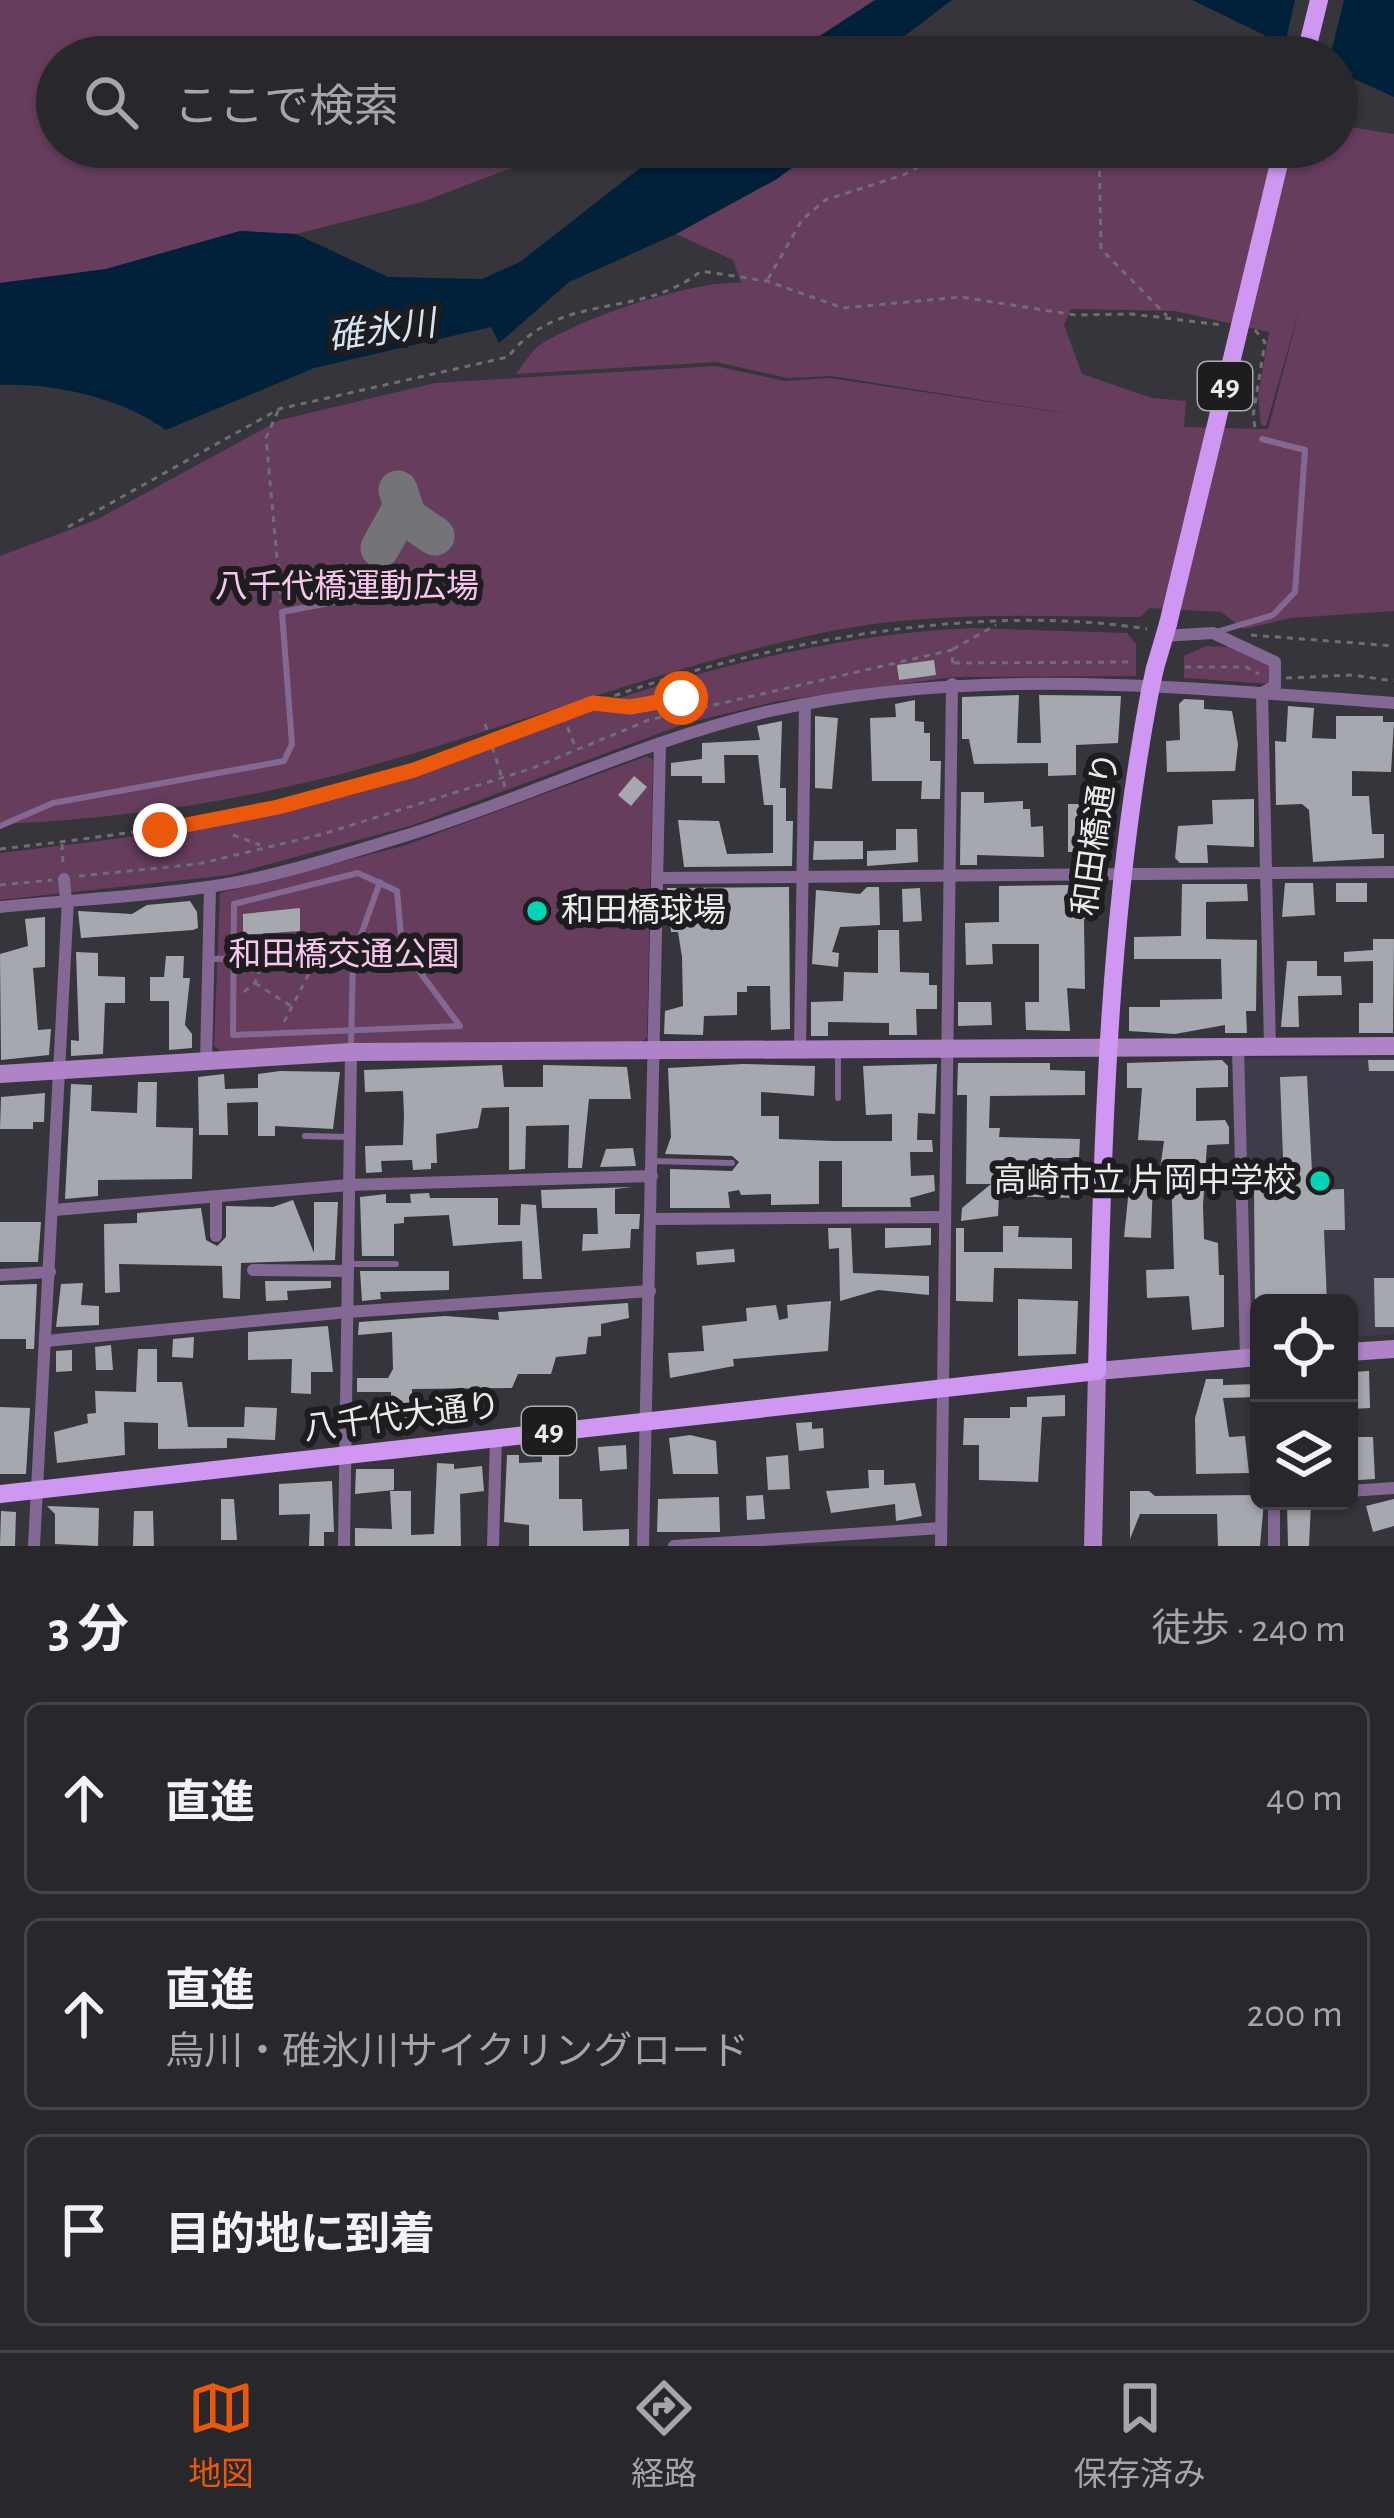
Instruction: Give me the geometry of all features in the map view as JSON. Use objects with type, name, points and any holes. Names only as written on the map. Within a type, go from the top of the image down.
[{"type":"main road","points":[[1310,36],[1318,0]]},
{"type":"main road","name":"和田橋通り","points":[[1097,1371],[1105,1048],[1119,875],[1159,630],[1278,168]]},
{"type":"main road","name":"八千代大通り","points":[[0,1494],[1097,1371]]},
{"type":"street","points":[[1159,630],[1213,633],[1275,662],[1275,686],[1262,693]]},
{"type":"street","points":[[0,907],[210,887],[401,837],[660,742],[805,705],[953,684],[1121,681],[1394,703]]},
{"type":"street","points":[[941,1546],[953,684]]},
{"type":"street","points":[[1262,693],[1270,1047]]},
{"type":"street","points":[[800,1050],[805,705]]},
{"type":"street","points":[[643,1546],[660,742]]},
{"type":"street","points":[[657,878],[1394,872]]},
{"type":"street","points":[[34,1546],[61,1071],[64,879]]},
{"type":"street","points":[[206,1062],[210,887]]},
{"type":"street","points":[[0,1074],[351,1052],[1394,1046]]},
{"type":"street","points":[[1238,1048],[1250,1296]]},
{"type":"street","points":[[344,1546],[351,1052]]},
{"type":"street","points":[[54,1210],[350,1185],[652,1169]]},
{"type":"street","points":[[216,1197],[216,1236]]},
{"type":"street","points":[[651,1219],[944,1217]]},
{"type":"street","points":[[253,1270],[348,1267]]},
{"type":"street","points":[[0,1275],[50,1272]]},
{"type":"street","points":[[46,1341],[348,1312],[650,1291]]},
{"type":"street","points":[[1358,1351],[1394,1349]]},
{"type":"street","points":[[1097,1371],[1250,1358]]},
{"type":"street","name":"和田橋通り","points":[[1093,1546],[1097,1371]]},
{"type":"street","points":[[493,1546],[496,1437]]},
{"type":"street","points":[[1358,1490],[1394,1488]]},
{"type":"street","points":[[1274,1510],[1274,1546]]},
{"type":"street","points":[[674,1546],[941,1528]]},
{"type":"lane","points":[[1213,633],[1273,615],[1295,592],[1304,450],[1262,439]]},
{"type":"lane","points":[[0,826],[53,803],[284,761],[292,744],[282,612],[360,597]]},
{"type":"lane","points":[[358,873],[380,882],[399,894],[400,942],[406,956],[460,1026],[233,1035],[234,904],[358,873]]},
{"type":"lane","points":[[351,1052],[353,956],[380,882]]},
{"type":"lane","points":[[209,959],[406,956]]},
{"type":"lane","points":[[838,1050],[838,1098]]},
{"type":"lane","points":[[305,1136],[350,1137]]},
{"type":"lane","points":[[652,1169],[732,1162]]},
{"type":"lane","points":[[348,1267],[396,1264]]},
{"type":"path","points":[[767,281],[802,220],[825,200],[917,168]]},
{"type":"path","points":[[1100,168],[1101,249],[1171,319]]},
{"type":"path","points":[[68,526],[279,409],[508,357],[523,338],[560,318],[674,293],[700,271],[767,281],[843,308],[961,297],[1075,315],[1224,326]]},
{"type":"path","points":[[1242,328],[1260,331],[1265,342],[1252,416],[1262,439]]},
{"type":"path","points":[[279,409],[266,438],[282,612]]},
{"type":"path","points":[[0,885],[198,864],[340,830],[503,778],[650,720],[685,715],[783,686],[881,671],[900,658],[952,650],[997,624]]},
{"type":"path","points":[[0,849],[160,830],[278,807],[490,743],[674,678],[880,631],[997,624],[1159,630]]},
{"type":"path","points":[[1213,633],[1394,646]]},
{"type":"path","points":[[952,650],[953,684]]},
{"type":"path","points":[[952,663],[1130,662]]},
{"type":"path","points":[[674,678],[685,715]]},
{"type":"path","points":[[593,703],[635,707],[680,697]]},
{"type":"path","points":[[562,715],[576,749]]},
{"type":"path","points":[[485,724],[503,778]]},
{"type":"path","points":[[233,836],[263,846]]},
{"type":"path","points":[[62,842],[64,879]]},
{"type":"path","points":[[255,983],[260,958]]},
{"type":"path","points":[[278,1034],[317,958]]},
{"type":"path","points":[[255,983],[292,1007]]},
{"type":"path","points":[[230,994],[255,983]]},
{"type":"shaded area","name":"高崎市立 片岡中学校","points":[[1243,1058],[1394,1058],[1394,1334],[1358,1336],[1358,1294],[1250,1294],[1250,1307]]},
{"type":"green space","points":[[0,0],[875,0],[819,36],[36,36],[36,168],[511,168],[422,202],[296,234],[240,231],[106,269],[0,283]]},
{"type":"green space","name":"八千代橋運動広場","points":[[1358,128],[1394,134],[1394,611],[1291,618],[1244,629],[1221,612],[1150,608],[1140,617],[985,616],[869,625],[716,659],[434,747],[285,787],[143,812],[0,824],[0,556],[96,520],[280,420],[435,383],[715,366],[785,381],[830,378],[1083,416],[831,376],[788,378],[716,362],[516,374],[540,345],[582,324],[668,294],[741,283],[733,260],[676,234],[792,168],[1358,168]],"holes":[[[1301,304],[1268,429],[1184,427],[1186,401],[1152,398],[1082,374],[1064,325],[1071,309],[1175,311],[1269,332],[1258,397],[1261,425],[1266,426]]]},
{"type":"green space","points":[[973,628],[1127,633],[1136,644],[1136,676],[953,677],[778,701],[687,723],[410,826],[229,875],[0,900],[0,853],[277,812],[368,789],[622,697],[720,668],[871,638]]},
{"type":"green space","points":[[1206,646],[1230,647],[1271,661],[1270,684],[1184,678],[1184,656]]},
{"type":"green space","name":"和田橋交通公園","points":[[647,756],[653,760],[647,1037],[641,1043],[495,1042],[222,1052],[214,1046],[220,893],[403,846]]},
{"type":"water","points":[[875,0],[952,0],[905,36],[820,36]]},
{"type":"water","points":[[1192,0],[1394,0],[1394,97],[1358,81],[1358,36],[1267,36]]},
{"type":"water","name":"碓氷川","points":[[640,168],[791,168],[676,234],[569,282],[499,343],[491,327],[314,368],[166,430],[129,409],[87,395],[0,385],[0,283],[106,269],[240,231],[296,234],[388,277],[482,279],[520,262]]},
{"type":"pier","points":[[1295,0],[1344,0],[1335,36],[1287,36]]},
{"type":"building","points":[[934,660],[936,675],[899,680],[897,665]]},
{"type":"building","points":[[1019,695],[1017,743],[1041,743],[1039,695],[1121,696],[1118,743],[1076,745],[1076,775],[1048,776],[1048,763],[974,764],[969,739],[962,739],[962,697]]},
{"type":"building","points":[[1184,699],[1204,700],[1204,709],[1232,711],[1238,744],[1235,771],[1167,772],[1166,741],[1180,740],[1179,704]]},
{"type":"building","points":[[915,700],[915,721],[924,722],[924,733],[930,733],[930,761],[941,761],[940,799],[921,799],[922,781],[872,781],[870,718],[896,717],[895,704]]},
{"type":"building","points":[[1288,706],[1314,708],[1312,738],[1336,739],[1336,716],[1383,716],[1383,722],[1394,722],[1391,772],[1352,771],[1352,796],[1369,796],[1372,834],[1384,834],[1384,858],[1313,862],[1309,810],[1302,804],[1276,805],[1275,741],[1286,742]]},
{"type":"building","points":[[815,716],[838,718],[832,789],[815,788]]},
{"type":"building","points":[[782,721],[780,788],[786,788],[786,821],[793,821],[792,866],[684,867],[678,820],[719,821],[727,854],[773,853],[773,805],[764,805],[758,755],[724,755],[725,783],[702,783],[702,776],[671,776],[671,763],[702,759],[702,743],[760,740],[757,726]]},
{"type":"building","points":[[634,776],[647,787],[631,806],[618,795]]},
{"type":"building","points":[[961,792],[984,792],[984,803],[1023,801],[1023,809],[1030,809],[1031,827],[1043,826],[1044,857],[977,855],[977,865],[960,865]]},
{"type":"building","points":[[1254,799],[1254,847],[1207,845],[1208,863],[1180,863],[1175,858],[1178,826],[1213,824],[1212,800]]},
{"type":"building","points":[[1068,804],[1092,804],[1092,852],[1068,852]]},
{"type":"building","points":[[896,829],[917,829],[918,862],[867,866],[867,851],[896,850]]},
{"type":"building","points":[[814,841],[863,841],[863,859],[813,860]]},
{"type":"building","points":[[1285,883],[1313,883],[1315,915],[1282,917]]},
{"type":"building","points":[[1336,883],[1367,883],[1367,902],[1336,902]]},
{"type":"building","points":[[1182,884],[1247,884],[1248,901],[1206,902],[1206,939],[1257,940],[1256,1011],[1246,1011],[1247,1033],[1225,1033],[1225,1025],[1175,1034],[1129,1031],[1129,1007],[1160,1007],[1160,1000],[1222,999],[1221,959],[1134,959],[1134,937],[1181,936]]},
{"type":"building","points":[[1069,885],[1069,890],[1095,889],[1095,918],[1084,919],[1085,989],[1067,988],[1070,1031],[1026,1030],[1025,1002],[1039,1002],[1039,944],[992,944],[993,964],[966,965],[965,923],[999,922],[999,886]]},
{"type":"building","points":[[789,887],[790,1029],[771,1030],[770,986],[747,986],[747,992],[737,992],[737,1015],[704,1016],[703,1035],[664,1034],[665,1011],[683,1006],[682,957],[678,932],[671,932],[667,888]]},
{"type":"building","points":[[867,887],[879,887],[880,925],[840,927],[832,952],[839,953],[838,967],[812,964],[816,890],[860,894]]},
{"type":"building","points":[[920,888],[922,921],[903,922],[902,889]]},
{"type":"building","points":[[190,901],[197,912],[198,928],[193,930],[81,938],[78,911],[132,914],[147,905]]},
{"type":"building","points":[[300,908],[300,931],[243,935],[243,914]]},
{"type":"building","points":[[45,917],[45,967],[33,968],[38,1030],[51,1029],[49,1055],[1,1060],[0,954],[28,946],[25,919]]},
{"type":"building","points":[[878,930],[899,930],[900,972],[929,973],[929,985],[937,985],[937,1009],[916,1009],[917,1035],[889,1035],[889,1023],[828,1022],[828,1036],[811,1036],[811,1002],[843,1001],[844,972],[878,973]]},
{"type":"building","points":[[1373,939],[1394,939],[1393,1033],[1359,1033],[1359,1003],[1373,1003],[1373,961],[1344,962],[1344,952],[1373,950]]},
{"type":"building","points":[[76,952],[98,953],[98,976],[125,977],[125,1003],[105,1003],[103,1054],[71,1056],[71,1040],[79,1041]]},
{"type":"building","points":[[166,956],[184,956],[183,978],[190,978],[185,1025],[192,1034],[192,1048],[169,1050],[169,1001],[150,1001],[150,977],[164,977]]},
{"type":"building","points":[[1287,961],[1317,961],[1317,976],[1341,976],[1342,995],[1298,996],[1299,1027],[1281,1027]]},
{"type":"building","points":[[958,1002],[991,1002],[992,1025],[958,1026]]},
{"type":"building","points":[[1222,1060],[1228,1066],[1228,1087],[1196,1088],[1196,1121],[1225,1120],[1229,1127],[1229,1144],[1207,1145],[1203,1205],[1204,1239],[1218,1243],[1219,1275],[1224,1275],[1224,1327],[1192,1330],[1189,1296],[1147,1298],[1146,1270],[1174,1269],[1171,1170],[1160,1169],[1164,1141],[1138,1140],[1142,1088],[1127,1088],[1127,1063]]},
{"type":"building","points":[[1368,1060],[1394,1060],[1394,1071],[1369,1071]]},
{"type":"building","points":[[958,1063],[1050,1063],[1050,1070],[1085,1071],[1085,1095],[990,1096],[989,1128],[1000,1128],[999,1137],[1080,1139],[1079,1158],[1055,1158],[1056,1181],[1078,1181],[1078,1198],[999,1196],[998,1216],[961,1221],[962,1208],[991,1184],[966,1184],[967,1095],[957,1095]]},
{"type":"building","points":[[937,1064],[935,1114],[918,1113],[917,1140],[932,1140],[933,1152],[910,1152],[911,1176],[934,1175],[935,1191],[910,1198],[911,1207],[842,1207],[842,1161],[819,1161],[819,1204],[771,1205],[771,1194],[741,1195],[739,1190],[728,1192],[730,1208],[670,1208],[670,1169],[732,1171],[739,1162],[732,1156],[665,1154],[671,1137],[668,1068],[815,1066],[814,1096],[761,1092],[761,1116],[779,1116],[779,1139],[892,1141],[892,1114],[866,1115],[863,1066]]},
{"type":"building","points":[[502,1065],[504,1087],[543,1087],[543,1065],[627,1067],[631,1099],[589,1099],[582,1168],[568,1168],[569,1125],[526,1126],[525,1169],[509,1170],[509,1107],[482,1108],[478,1128],[436,1134],[437,1163],[431,1163],[431,1169],[413,1170],[412,1160],[381,1161],[382,1172],[366,1173],[365,1146],[403,1145],[404,1115],[403,1091],[365,1092],[364,1070]]},
{"type":"building","points":[[340,1072],[333,1129],[275,1126],[275,1136],[258,1136],[258,1102],[227,1103],[228,1135],[199,1135],[198,1077],[224,1074],[225,1089],[258,1088],[258,1074]]},
{"type":"building","points":[[1307,1076],[1313,1190],[1344,1189],[1345,1230],[1324,1230],[1327,1294],[1255,1294],[1254,1185],[1284,1184],[1280,1077]]},
{"type":"building","points":[[138,1082],[157,1082],[156,1127],[193,1128],[192,1179],[98,1180],[98,1196],[65,1199],[71,1084],[92,1085],[91,1111],[137,1113]]},
{"type":"building","points":[[45,1093],[44,1122],[33,1122],[33,1129],[0,1129],[1,1097]]},
{"type":"building","points":[[633,1148],[636,1166],[600,1167],[606,1149]]},
{"type":"building","points":[[1130,1179],[1153,1179],[1151,1238],[1124,1237]]},
{"type":"building","points":[[633,1187],[615,1189],[615,1214],[640,1214],[639,1229],[631,1229],[630,1248],[582,1251],[583,1234],[598,1234],[597,1208],[542,1208],[541,1190]]},
{"type":"building","points":[[429,1193],[430,1198],[498,1198],[498,1225],[520,1225],[521,1204],[536,1205],[542,1279],[523,1279],[522,1241],[453,1246],[449,1215],[404,1217],[404,1223],[394,1224],[394,1256],[362,1256],[360,1197],[386,1194],[386,1203],[411,1203],[410,1194]]},
{"type":"building","points":[[293,1200],[314,1253],[314,1202],[338,1202],[335,1260],[241,1263],[240,1299],[223,1298],[222,1266],[119,1264],[120,1292],[105,1293],[104,1224],[137,1223],[137,1213],[201,1208],[206,1240],[217,1246],[226,1237],[226,1206],[273,1207]]},
{"type":"building","points":[[0,1222],[41,1222],[38,1262],[0,1262]]},
{"type":"building","points":[[1003,1226],[1019,1226],[1018,1237],[1072,1238],[1072,1269],[994,1268],[993,1302],[956,1301],[956,1228],[964,1228],[964,1252],[1003,1252]]},
{"type":"building","points":[[828,1228],[851,1228],[853,1273],[929,1276],[929,1295],[878,1290],[840,1301],[839,1248],[829,1249]]},
{"type":"building","points":[[885,1228],[931,1228],[931,1245],[885,1248]]},
{"type":"building","points":[[734,1249],[735,1262],[697,1265],[696,1252]]},
{"type":"building","points":[[360,1271],[449,1271],[449,1290],[380,1292],[381,1299],[362,1301]]},
{"type":"building","points":[[1374,1278],[1394,1278],[1394,1327],[1375,1327]]},
{"type":"building","points":[[265,1281],[331,1281],[331,1288],[287,1291],[288,1300],[266,1301]]},
{"type":"building","points":[[83,1283],[81,1305],[99,1306],[99,1325],[56,1327],[61,1284]]},
{"type":"building","points":[[37,1284],[34,1349],[26,1349],[26,1339],[0,1339],[0,1285]]},
{"type":"building","points":[[1018,1299],[1078,1301],[1076,1354],[1018,1356]]},
{"type":"building","points":[[831,1301],[828,1351],[733,1359],[734,1366],[670,1378],[668,1353],[704,1351],[702,1326],[747,1321],[746,1308],[776,1305],[779,1320],[788,1318],[787,1305]]},
{"type":"building","points":[[628,1303],[629,1318],[601,1324],[601,1336],[588,1337],[586,1354],[556,1357],[551,1374],[518,1374],[512,1388],[412,1389],[412,1418],[391,1418],[391,1392],[357,1392],[357,1378],[388,1378],[393,1369],[392,1332],[358,1335],[359,1322],[445,1316],[499,1320],[498,1312]]},
{"type":"building","points":[[328,1326],[333,1372],[311,1372],[311,1394],[291,1393],[292,1359],[248,1360],[248,1332]]},
{"type":"building","points":[[194,1337],[193,1358],[172,1357],[173,1339]]},
{"type":"building","points":[[111,1345],[113,1370],[96,1370],[95,1347]]},
{"type":"building","points":[[138,1349],[157,1349],[157,1382],[182,1382],[188,1427],[244,1427],[245,1407],[277,1408],[275,1440],[227,1438],[227,1448],[158,1449],[158,1423],[124,1422],[125,1455],[57,1463],[54,1432],[88,1423],[87,1414],[96,1413],[95,1391],[136,1392]]},
{"type":"building","points":[[72,1350],[72,1371],[56,1372],[56,1351]]},
{"type":"building","points":[[1369,1371],[1370,1408],[1358,1409],[1358,1372]]},
{"type":"building","points":[[1206,1379],[1223,1379],[1223,1385],[1250,1384],[1250,1397],[1223,1398],[1229,1437],[1245,1436],[1249,1473],[1196,1474],[1195,1418]]},
{"type":"building","points":[[1065,1395],[1065,1416],[1042,1417],[1038,1482],[979,1480],[979,1445],[963,1445],[964,1418],[1010,1418],[1010,1407],[1027,1407],[1027,1397]]},
{"type":"building","points":[[0,1407],[30,1408],[26,1474],[0,1474]]},
{"type":"building","points":[[812,1422],[812,1429],[823,1428],[824,1448],[799,1451],[796,1423]]},
{"type":"building","points":[[690,1435],[716,1441],[718,1474],[673,1474],[669,1438]]},
{"type":"building","points":[[1358,1437],[1373,1437],[1375,1479],[1358,1480]]},
{"type":"building","points":[[626,1445],[627,1469],[600,1471],[598,1447]]},
{"type":"building","points":[[542,1454],[559,1454],[559,1499],[582,1499],[583,1531],[629,1529],[629,1546],[529,1546],[529,1525],[504,1522],[507,1455],[519,1455],[519,1463],[542,1462]]},
{"type":"building","points":[[788,1455],[790,1489],[768,1490],[766,1457]]},
{"type":"building","points":[[437,1463],[454,1464],[454,1469],[482,1466],[484,1491],[460,1494],[461,1546],[355,1546],[355,1528],[392,1529],[390,1491],[411,1491],[411,1535],[434,1534]]},
{"type":"building","points":[[356,1469],[394,1469],[394,1490],[355,1494]]},
{"type":"building","points":[[868,1470],[884,1470],[884,1485],[915,1483],[922,1516],[896,1521],[895,1504],[831,1513],[826,1491],[869,1488]]},
{"type":"building","points":[[332,1481],[334,1532],[324,1532],[324,1546],[309,1546],[310,1514],[279,1515],[279,1484]]},
{"type":"building","points":[[1130,1491],[1149,1491],[1155,1496],[1250,1495],[1250,1510],[1263,1510],[1260,1546],[1218,1546],[1217,1514],[1140,1514],[1130,1539]]},
{"type":"building","points":[[763,1495],[765,1519],[747,1520],[746,1496]]},
{"type":"building","points":[[719,1497],[720,1532],[657,1532],[658,1499]]},
{"type":"building","points":[[221,1499],[234,1499],[237,1540],[221,1540]]},
{"type":"building","points":[[1394,1499],[1394,1526],[1373,1532],[1366,1506]]},
{"type":"building","points":[[47,1506],[99,1508],[98,1546],[55,1544],[55,1514]]},
{"type":"building","points":[[1287,1510],[1311,1510],[1309,1546],[1288,1546]]},
{"type":"building","points":[[1,1511],[16,1512],[15,1546],[0,1546]]},
{"type":"building","points":[[134,1511],[153,1511],[154,1546],[133,1546]]},
{"type":"taxiway","points":[[398,490],[407,517],[435,536]]},
{"type":"taxiway","points":[[380,548],[401,510]]},
{"type":"place","name":"和田橋球場","points":[[537,911]]},
{"type":"place","name":"高崎市立 片岡中学校","points":[[1320,1181]]},
{"type":"route","points":[[160,830],[344,791],[593,703],[630,707],[681,698]]}]
